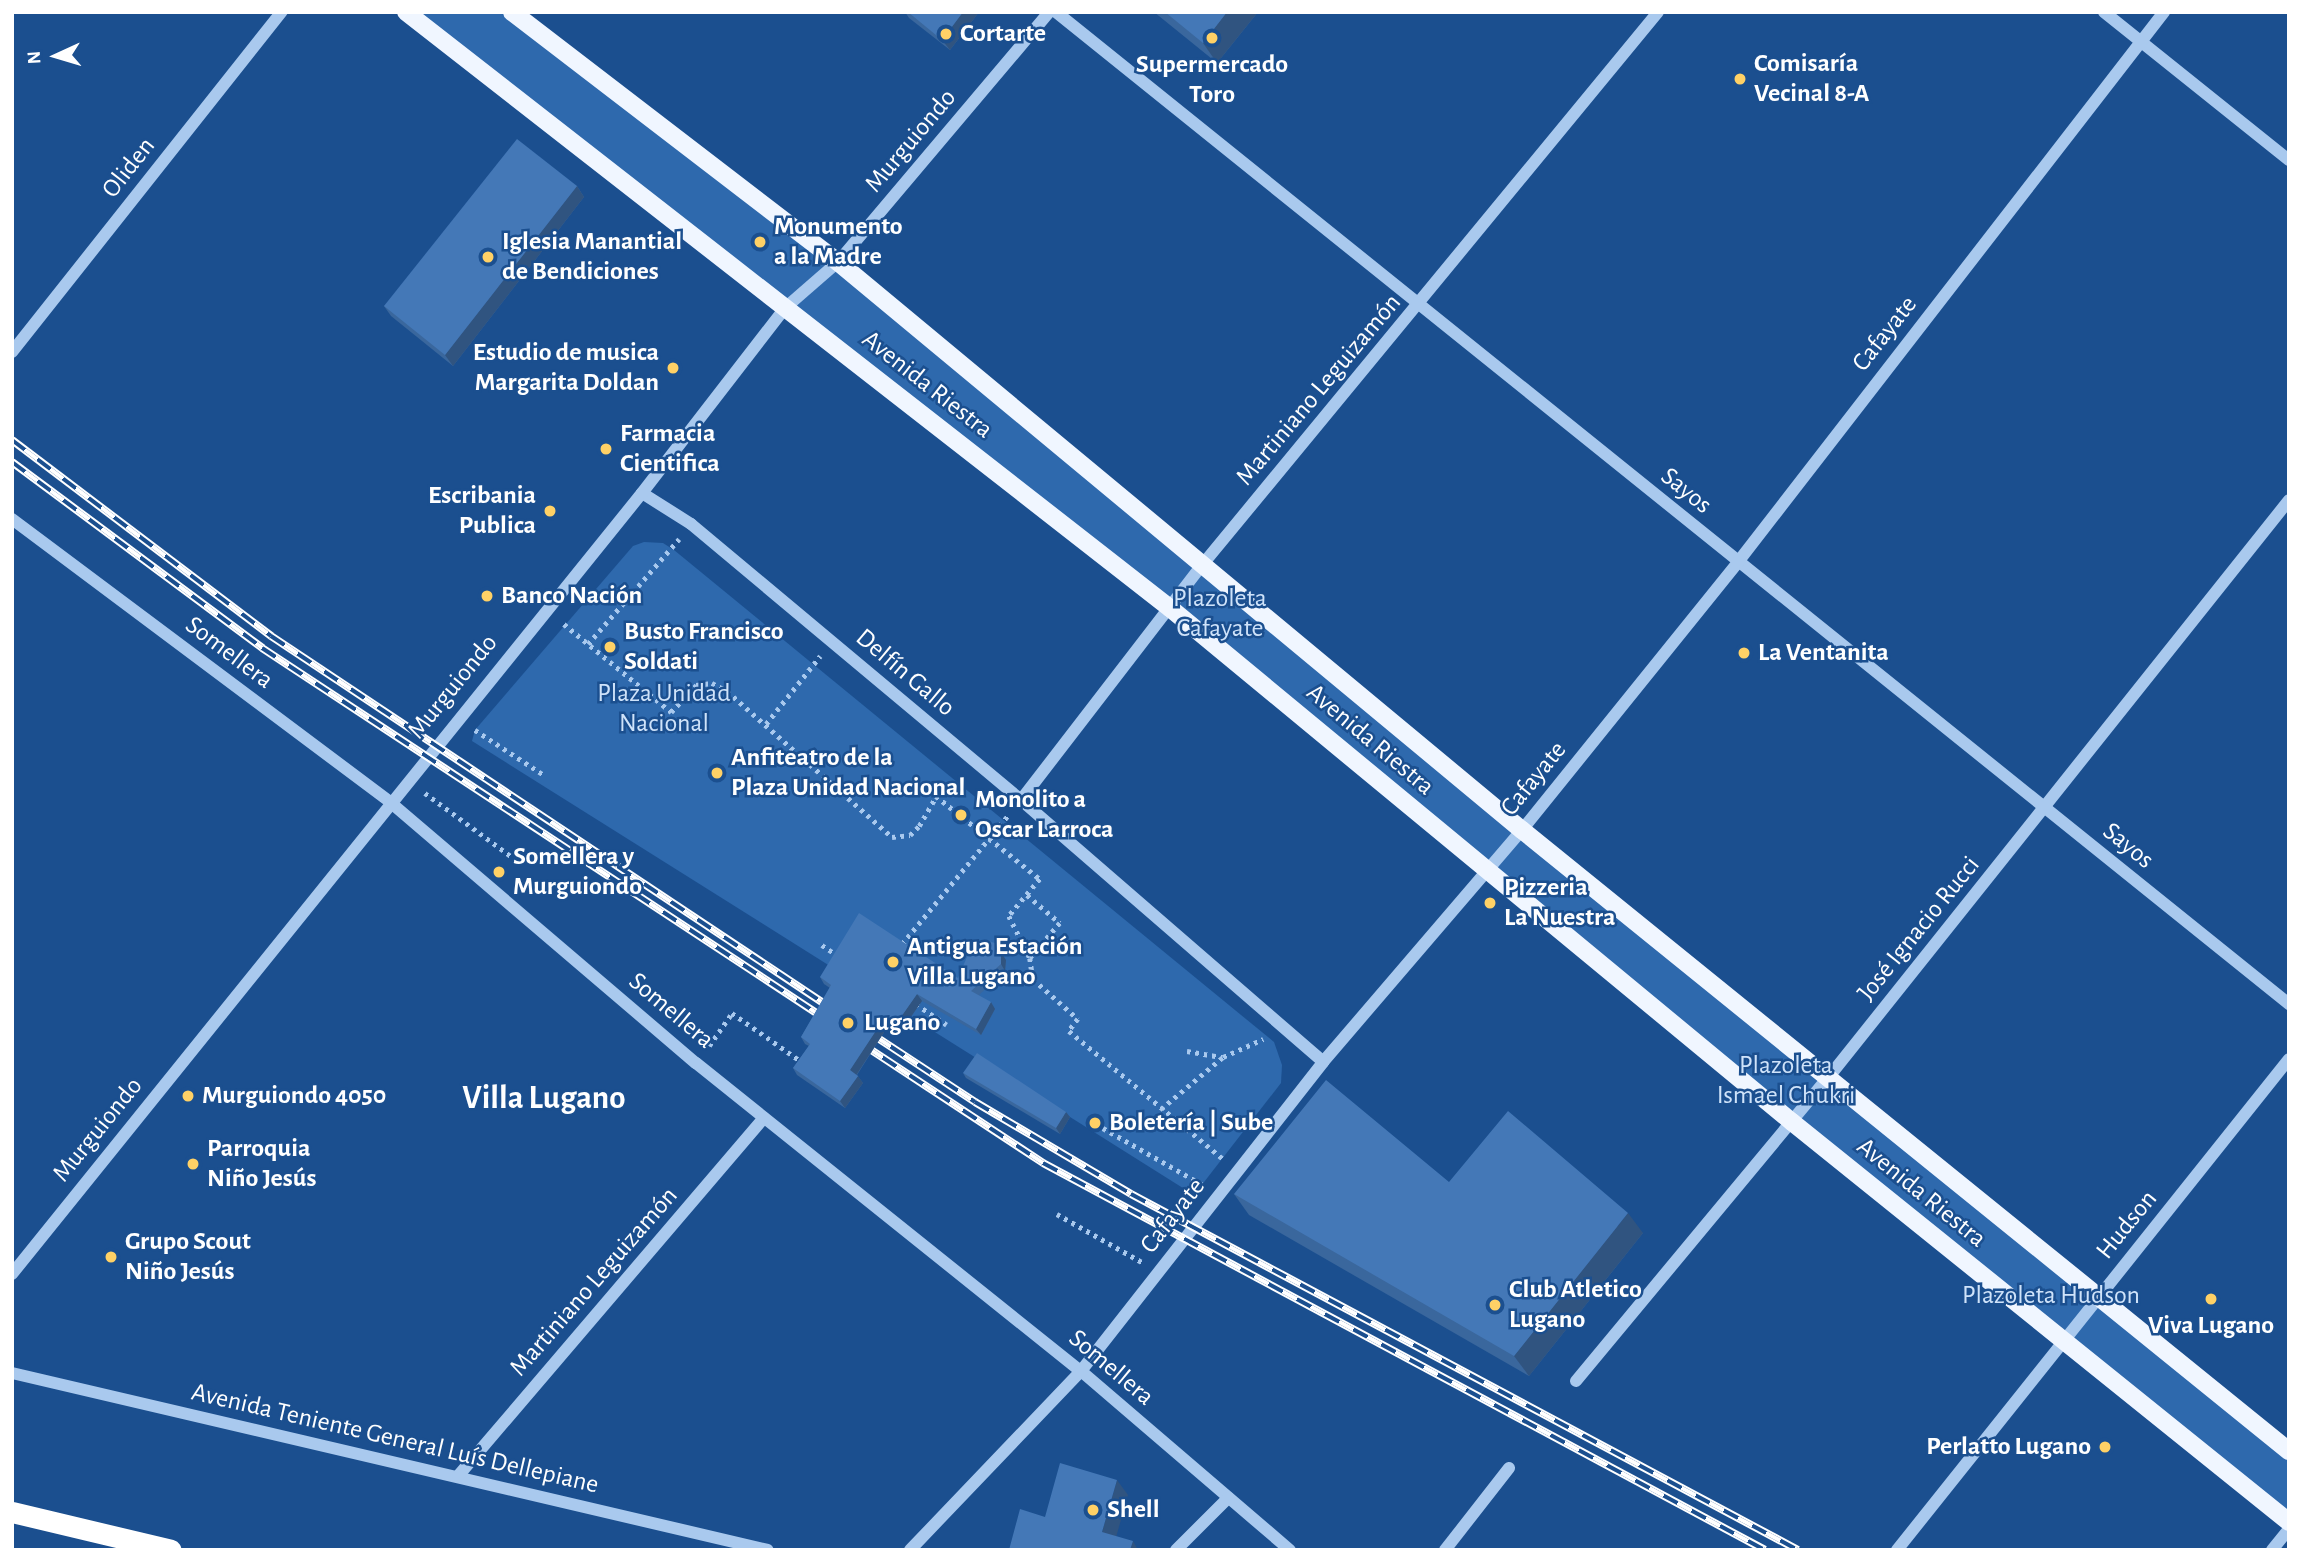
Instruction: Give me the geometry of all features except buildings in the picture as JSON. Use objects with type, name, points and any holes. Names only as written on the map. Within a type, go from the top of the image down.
[{"type":"highway","points":[[12,1512],[171,1550]]},
{"type":"main road","name":"Avenida Riestra","points":[[407,12],[1170,608],[2060,1341],[2289,1522]]},
{"type":"main road","name":"Avenida Riestra","points":[[512,12],[838,262],[1522,830],[2289,1451]]},
{"type":"street","name":"Oliden","points":[[12,352],[281,12]]},
{"type":"street","name":"Murguiondo","points":[[12,1274],[457,718],[642,493],[785,308],[838,262],[1049,12]]},
{"type":"street","name":"Sayos","points":[[1056,12],[2289,1004]]},
{"type":"street","name":"Martiniano Leguizamón","points":[[1021,800],[1203,564],[1420,305],[1658,12]]},
{"type":"street","points":[[2104,12],[2289,160]]},
{"type":"street","name":"Cafayate","points":[[910,1550],[1081,1371],[1323,1062],[1522,830],[1738,562],[2164,12]]},
{"type":"street","name":"Delfín Gallo","points":[[642,493],[691,524],[1021,800],[1323,1062]]},
{"type":"street","name":"José Ignacio Rucci","points":[[1576,1381],[1828,1078],[2289,500]]},
{"type":"street","name":"Somellera","points":[[12,519],[390,802],[696,1063],[1081,1371],[1290,1550]]},
{"type":"street","name":"Hudson","points":[[1897,1550],[2060,1341],[2289,1059]]},
{"type":"street","name":"Martiniano Leguizamón","points":[[458,1476],[764,1118]]},
{"type":"street","name":"Avenida Teniente General Luís Dellepiane","points":[[12,1373],[768,1550]]},
{"type":"street","points":[[1445,1550],[1509,1468]]},
{"type":"street","points":[[1176,1550],[1228,1498]]},
{"type":"street","points":[[2273,1550],[2289,1529]]},
{"type":"path","points":[[589,644],[691,524]]},
{"type":"path","points":[[545,609],[671,712],[687,691],[712,683],[766,724],[892,837],[910,835],[919,826],[936,796],[1040,878],[1009,916],[1030,958],[1033,979],[1078,1019],[1069,1031],[1237,1171]]},
{"type":"path","points":[[766,724],[831,642]]},
{"type":"path","points":[[457,718],[544,775]]},
{"type":"path","points":[[408,781],[515,859]]},
{"type":"path","points":[[902,944],[1021,800]]},
{"type":"path","points":[[1027,895],[1060,923],[1030,958]]},
{"type":"path","points":[[822,945],[847,961]]},
{"type":"path","points":[[911,1001],[947,1025]]},
{"type":"path","points":[[696,1063],[732,1013],[805,1064]]},
{"type":"path","points":[[1161,1110],[1223,1057],[1284,1029]]},
{"type":"path","points":[[1187,1051],[1223,1057]]},
{"type":"path","points":[[1103,1128],[1220,1194]]},
{"type":"path","points":[[1057,1214],[1158,1272]]},
{"type":"green space","points":[[406,12],[512,12],[838,262],[2289,1451],[2289,1522],[1487,871]]},
{"type":"green space","name":"Plaza Unidad Nacional","points":[[644,542],[663,543],[674,550],[1274,1042],[1282,1065],[1281,1083],[1194,1195],[472,741],[475,730],[633,546]]},
{"type":"railway","points":[[12,440],[271,636],[837,1012]]},
{"type":"railway","points":[[12,462],[262,648],[830,1022]]},
{"type":"railway","points":[[864,1029],[975,1102],[1131,1194],[1798,1550]]},
{"type":"railway","points":[[856,1040],[1043,1163],[1765,1550]]},
{"type":"place","name":"Cortarte","points":[[946,34]]},
{"type":"place","name":"Supermercado Toro","points":[[1212,38]]},
{"type":"place","name":"Comisaría Vecinal 8-A","points":[[1740,79]]},
{"type":"place","name":"Monumento a la Madre","points":[[760,242]]},
{"type":"place","name":"Iglesia Manantial de Bendiciones","points":[[488,257]]},
{"type":"place","name":"Estudio de musica Margarita Doldan","points":[[673,368]]},
{"type":"place","name":"Farmacia Cientifica","points":[[606,449]]},
{"type":"place","name":"Escribania Publica","points":[[550,511]]},
{"type":"place","name":"Banco Nación","points":[[487,596]]},
{"type":"place","name":"Busto Francisco Soldati","points":[[610,647]]},
{"type":"place","name":"La Ventanita","points":[[1744,653]]},
{"type":"place","name":"Anfiteatro de la Plaza Unidad Nacional","points":[[717,773]]},
{"type":"place","name":"Monolito a Oscar Larroca","points":[[961,815]]},
{"type":"place","name":"Somellera y Murguiondo","points":[[499,872]]},
{"type":"place","name":"Pizzeria La Nuestra","points":[[1490,903]]},
{"type":"place","name":"Antigua Estación Villa Lugano","points":[[893,962]]},
{"type":"place","name":"Lugano","points":[[848,1023]]},
{"type":"place","name":"Murguiondo 4050","points":[[188,1096]]},
{"type":"place","name":"Boletería | Sube","points":[[1095,1123]]},
{"type":"place","name":"Parroquia Niño Jesús","points":[[193,1164]]},
{"type":"place","name":"Grupo Scout Niño Jesús","points":[[111,1257]]},
{"type":"place","name":"Viva Lugano","points":[[2211,1299]]},
{"type":"place","name":"Club Atletico Lugano","points":[[1495,1305]]},
{"type":"place","name":"Perlatto Lugano","points":[[2105,1447]]},
{"type":"place","name":"Shell","points":[[1093,1510]]},
{"type":"district","name":"Villa Lugano","points":[[544,1099]]},
{"type":"park label","name":"Plazoleta Cafayate","points":[[1220,614]]},
{"type":"park label","name":"Plazoleta Ismael Chukri","points":[[1786,1081]]},
{"type":"park label","name":"Plazoleta Hudson","points":[[2051,1296]]}]
